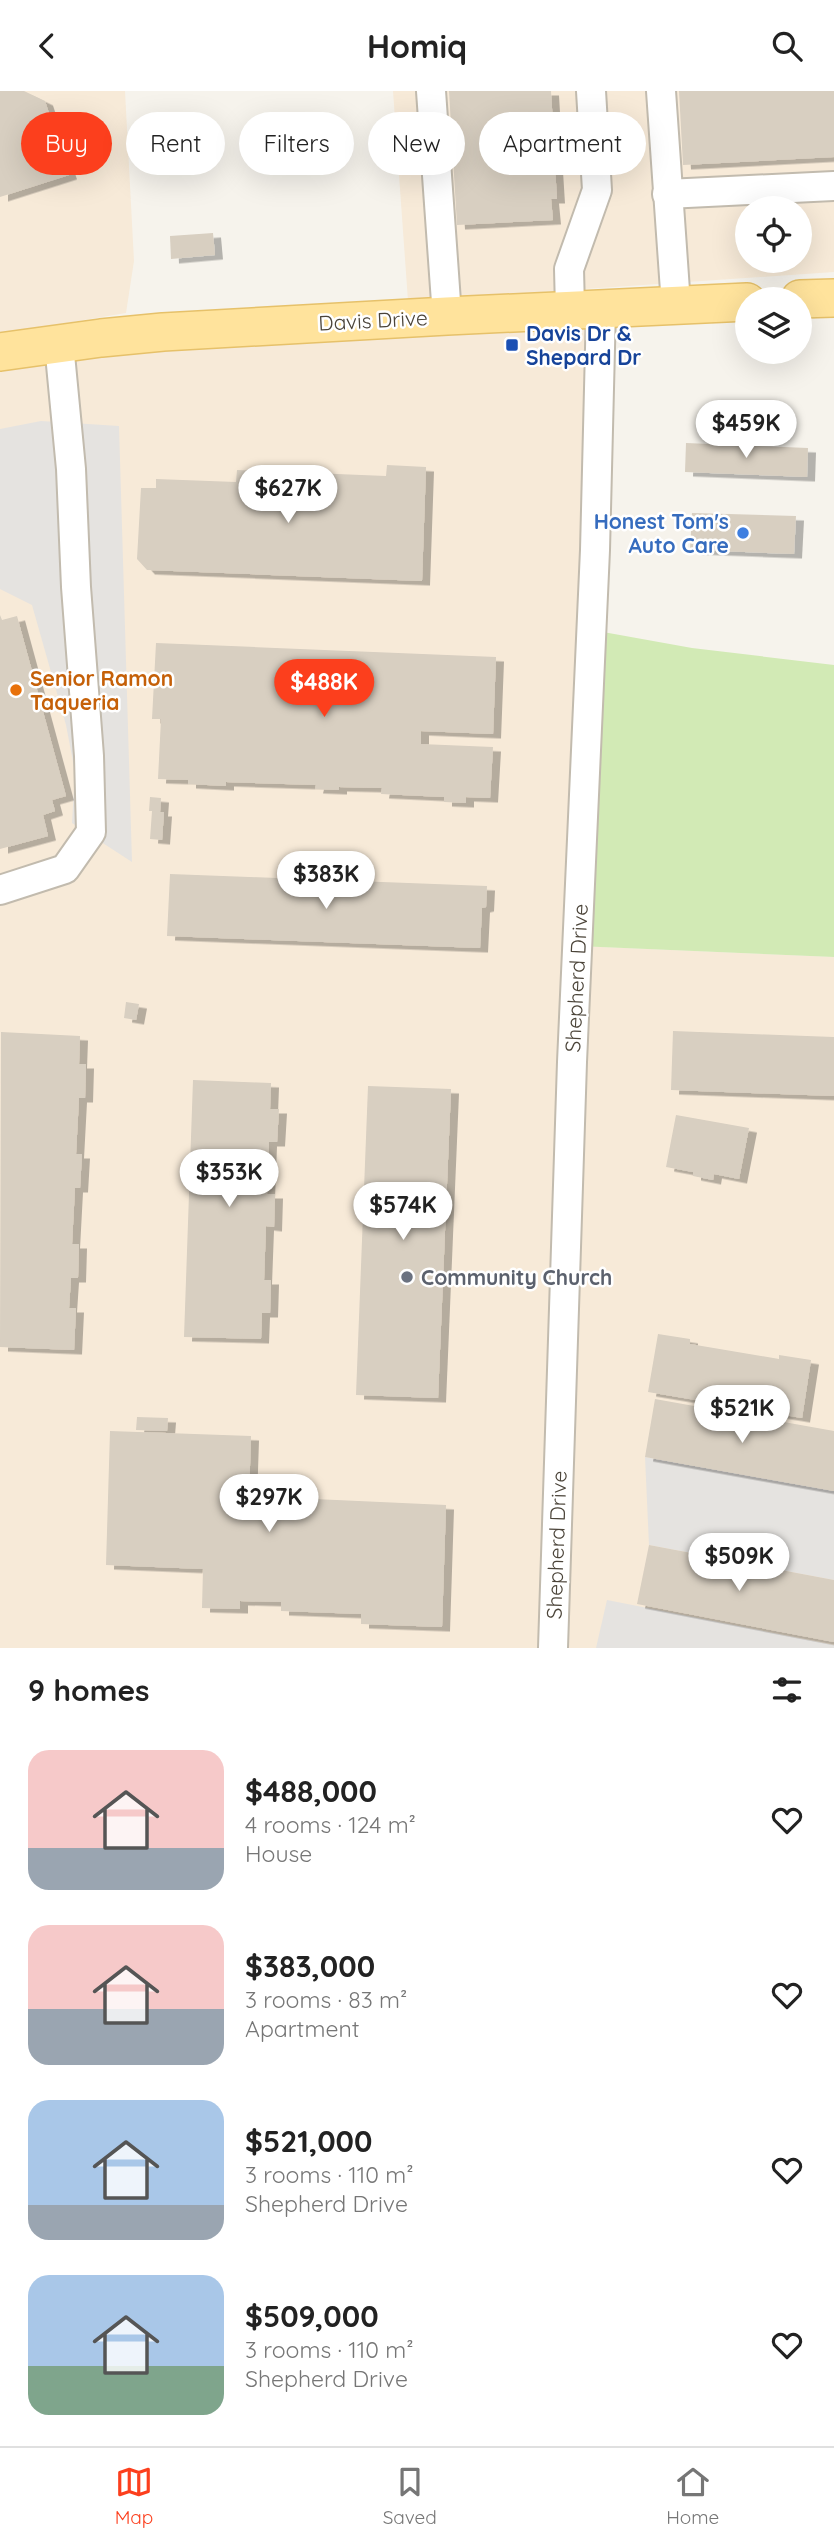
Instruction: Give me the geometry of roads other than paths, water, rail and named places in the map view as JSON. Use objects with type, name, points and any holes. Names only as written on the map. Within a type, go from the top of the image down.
[{"type":"main road","points":[[812,299],[834,298]]},
{"type":"main road","name":"Davis Drive","points":[[0,352],[163,332],[735,303]]},
{"type":"street","points":[[431,91],[447,316]]},
{"type":"street","name":"Shepherd Drive","points":[[553,1648],[572,1062],[595,550],[585,309],[569,269],[597,190],[591,91]]},
{"type":"street","points":[[661,91],[676,305]]},
{"type":"street","points":[[667,194],[834,186]]},
{"type":"street","points":[[0,890],[65,869],[91,832],[89,756],[76,586],[71,469],[59,344]]},
{"type":"place","name":"Davis Dr & Shepard Dr","points":[[512,345]]},
{"type":"place","name":"Honest Tom's Auto Care","points":[[743,533]]},
{"type":"place","name":"Senior Ramon Taqueria","points":[[16,690]]},
{"type":"place","name":"Community Church","points":[[407,1277]]}]
